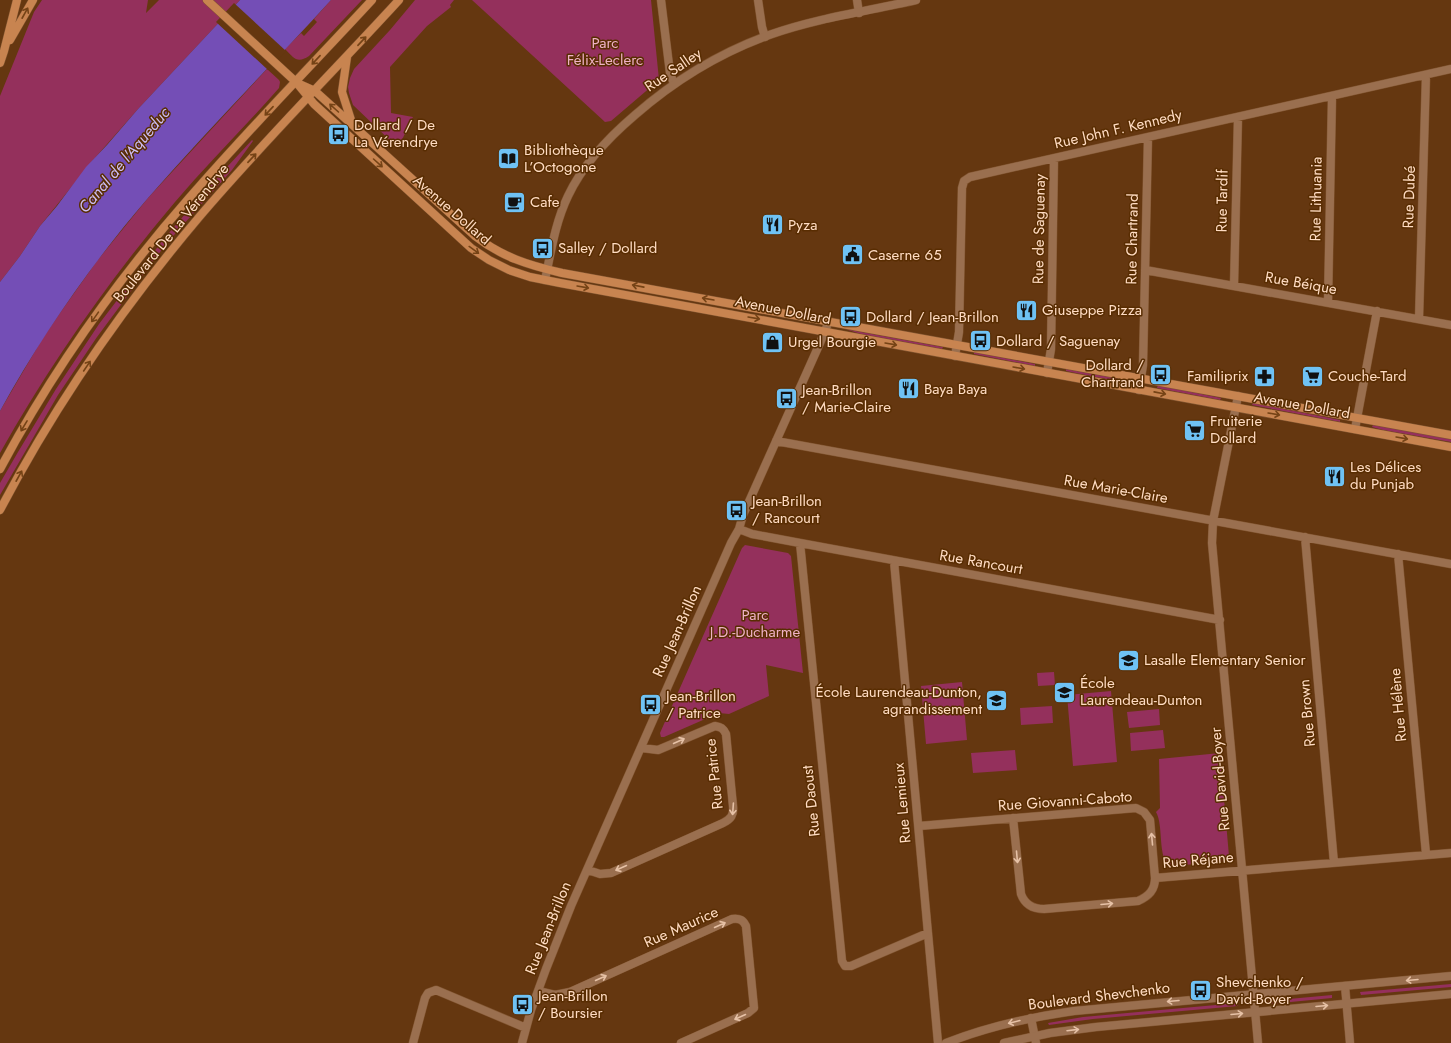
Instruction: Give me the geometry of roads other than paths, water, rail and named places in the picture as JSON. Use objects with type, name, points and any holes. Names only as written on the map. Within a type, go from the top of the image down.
[{"type":"main road","points":[[0,63],[17,0]]},
{"type":"main road","points":[[4,51],[33,0]]},
{"type":"main road","name":"Avenue Dollard","points":[[207,0],[296,82],[308,98],[471,248],[489,260],[509,270],[545,280],[1451,447]]},
{"type":"main road","name":"Boulevard De La Vérendrye","points":[[0,469],[64,362],[127,274],[189,198],[372,0]]},
{"type":"main road","name":"Boulevard De La Vérendrye","points":[[0,510],[58,410],[91,359],[132,302],[200,216],[399,0]]},
{"type":"main road","points":[[347,57],[342,92],[352,124]]},
{"type":"main road","name":"Avenue Dollard","points":[[296,82],[315,91],[486,245],[515,260],[547,269],[1451,434]]},
{"type":"street","points":[[661,0],[670,73],[674,84]]},
{"type":"street","points":[[758,0],[765,37]]},
{"type":"street","points":[[857,0],[859,13]]},
{"type":"street","name":"Rue Salley","points":[[545,280],[560,213],[569,193],[581,173],[596,153],[616,132],[645,106],[674,84],[717,58],[765,37],[794,27],[916,0]]},
{"type":"street","name":"Rue John F. Kennedy","points":[[956,356],[959,332],[962,188],[964,181],[970,177],[1451,70]]},
{"type":"street","name":"Rue Dubé","points":[[1419,319],[1426,75]]},
{"type":"street","name":"Rue Lithuania","points":[[1328,302],[1332,97]]},
{"type":"street","name":"Rue Tardif","points":[[1234,286],[1238,117]]},
{"type":"street","name":"Rue Chartrand","points":[[1139,390],[1143,365],[1148,137]]},
{"type":"street","name":"Rue de Saguenay","points":[[1047,373],[1051,349],[1054,158]]},
{"type":"street","name":"Rue Béique","points":[[1145,270],[1451,325]]},
{"type":"street","points":[[1355,429],[1377,311]]},
{"type":"street","name":"Rue Jean-Brillon","points":[[522,1043],[538,991],[557,940],[731,542],[739,529],[743,515],[829,321]]},
{"type":"street","name":"Rue David-Boyer","points":[[1238,396],[1213,521],[1212,543],[1258,1043]]},
{"type":"street","name":"Rue Marie-Claire","points":[[776,441],[1451,564]]},
{"type":"street","name":"Rue Rancourt","points":[[739,529],[752,534],[894,561],[1220,620]]},
{"type":"street","name":"Rue Brown","points":[[1305,537],[1334,863]]},
{"type":"street","name":"Rue Daoust","points":[[800,543],[842,961],[845,966],[851,966],[928,933]]},
{"type":"street","name":"Rue Hélène","points":[[1398,554],[1426,854]]},
{"type":"street","name":"Rue Lemieux","points":[[894,561],[938,1043]]},
{"type":"street","name":"Rue Patrice","points":[[588,870],[600,874],[611,873],[723,823],[732,816],[734,812],[726,734],[724,729],[715,726],[658,750],[642,748]]},
{"type":"street","name":"Rue Giovanni-Caboto","points":[[918,826],[1131,808],[1140,809],[1150,820],[1156,878]]},
{"type":"street","name":"Rue Réjane","points":[[1013,818],[1021,894],[1025,902],[1033,907],[1044,909],[1138,901],[1153,890],[1156,878],[1451,853]]},
{"type":"street","name":"Rue Maurice","points":[[538,991],[555,995],[570,992],[732,919],[739,918],[746,926],[754,1008],[748,1013],[681,1043]]},
{"type":"street","name":"Boulevard Shevchenko","points":[[946,1043],[992,1028],[1031,1018],[1074,1011],[1451,976]]},
{"type":"street","points":[[1345,986],[1350,1043]]},
{"type":"street","points":[[413,1043],[425,998],[432,991],[436,990],[526,1028]]},
{"type":"street","name":"Boulevard Shevchenko","points":[[1004,1043],[1035,1039],[1102,1026],[1451,994]]},
{"type":"street","points":[[1031,1018],[1035,1039]]},
{"type":"water","name":"Canal de l'Aqueduc","points":[[240,0],[331,0],[193,148],[127,223],[69,300],[33,355],[0,411],[0,282],[40,226],[86,167]]},
{"type":"place","name":"Dollard / De La Vérendrye","points":[[339,134]]},
{"type":"place","name":"Bibliothèque L’Octogone","points":[[508,159]]},
{"type":"place","name":"Cafe","points":[[515,202]]},
{"type":"place","name":"Pyza","points":[[772,225]]},
{"type":"place","name":"Salley / Dollard","points":[[542,248]]},
{"type":"place","name":"Caserne 65","points":[[853,255]]},
{"type":"place","name":"Giuseppe Pizza","points":[[1027,310]]},
{"type":"place","name":"Dollard / Jean-Brillon","points":[[851,317]]},
{"type":"place","name":"Dollard / Saguenay","points":[[980,341]]},
{"type":"place","name":"Urgel Bourgie","points":[[772,342]]},
{"type":"place","name":"Dollard / Chartrand","points":[[1160,374]]},
{"type":"place","name":"Familiprix","points":[[1264,376]]},
{"type":"place","name":"Couche-Tard","points":[[1313,376]]},
{"type":"place","name":"Baya Baya","points":[[909,389]]},
{"type":"place","name":"Jean-Brillon / Marie-Claire","points":[[786,399]]},
{"type":"place","name":"Fruiterie Dollard","points":[[1195,430]]},
{"type":"place","name":"Les Délices du Punjab","points":[[1335,476]]},
{"type":"place","name":"Jean-Brillon / Rancourt","points":[[737,510]]},
{"type":"place","name":"Lasalle Elementary Senior","points":[[1128,660]]},
{"type":"place","name":"École Laurendeau-Dunton","points":[[1065,692]]},
{"type":"place","name":"École Laurendeau-Dunton, agrandissement","points":[[997,701]]},
{"type":"place","name":"Jean-Brillon / Patrice","points":[[650,705]]},
{"type":"place","name":"Shevchenko / David-Boyer","points":[[1201,991]]},
{"type":"place","name":"Jean-Brillon / Boursier","points":[[523,1005]]},
{"type":"park label","name":"Parc Félix-Leclerc","points":[[605,52]]},
{"type":"park label","name":"Parc J.D.-Ducharme","points":[[755,624]]}]
